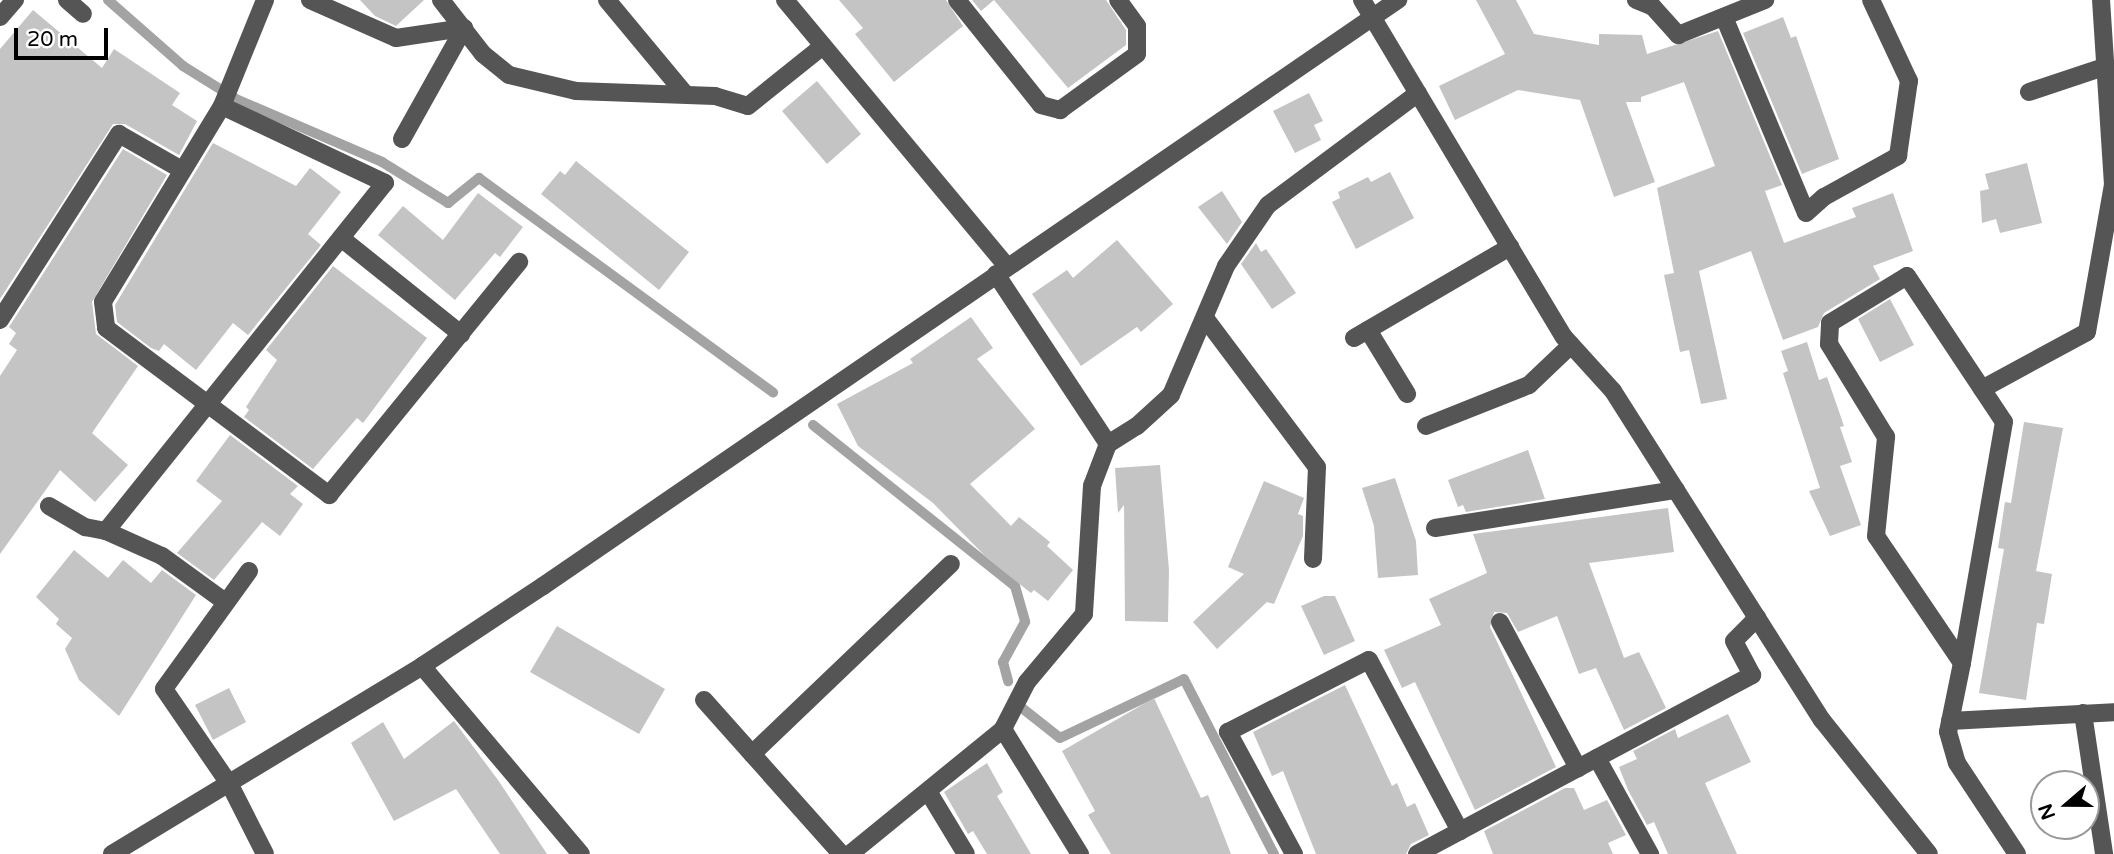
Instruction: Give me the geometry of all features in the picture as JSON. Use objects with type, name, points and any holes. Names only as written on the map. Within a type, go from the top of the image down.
[{"type":"street","points":[[67,0],[83,14]]},
{"type":"street","points":[[265,0],[226,96],[103,302],[102,315],[106,328],[329,495],[519,262]]},
{"type":"street","points":[[310,0],[396,38],[464,28]]},
{"type":"street","points":[[441,0],[483,54],[509,75],[576,91],[715,96],[748,106],[823,46]]},
{"type":"street","points":[[607,0],[685,94]]},
{"type":"street","points":[[785,0],[1001,270],[1108,444]]},
{"type":"street","points":[[957,0],[1041,105],[1059,110],[1137,54],[1137,26],[1118,0]]},
{"type":"street","points":[[1362,0],[1572,345],[1613,391],[1822,720],[1928,854]]},
{"type":"street","points":[[112,854],[230,785],[422,666],[1398,0]]},
{"type":"street","points":[[1636,0],[1653,7],[1678,35],[1765,0]]},
{"type":"street","points":[[1724,17],[1806,213],[1824,197],[1898,156],[1909,81],[1871,0]]},
{"type":"street","points":[[1982,389],[2087,332],[2113,185],[2109,68],[2101,0]]},
{"type":"street","points":[[402,139],[464,28]]},
{"type":"street","points":[[2029,92],[2109,68]]},
{"type":"street","points":[[704,701],[752,754],[852,853],[929,793],[1003,729],[1027,682],[1084,614],[1091,486],[1108,444],[1138,426],[1171,395],[1226,266],[1268,205],[1418,93]]},
{"type":"street","points":[[106,531],[385,183],[226,96]]},
{"type":"street","points":[[0,320],[119,134],[180,169]]},
{"type":"street","points":[[341,238],[461,334]]},
{"type":"street","points":[[1407,394],[1361,334],[1510,247]]},
{"type":"street","points":[[1962,663],[1876,536],[1886,437],[1829,344],[1830,323],[1907,276],[2004,422],[1962,663],[1948,732],[1956,763],[2017,854]]},
{"type":"street","points":[[1205,318],[1317,467],[1313,559]]},
{"type":"street","points":[[1426,426],[1529,385],[1572,345]]},
{"type":"street","points":[[1435,528],[1676,490]]},
{"type":"street","points":[[49,506],[85,527],[106,531],[162,556],[224,601]]},
{"type":"street","points":[[752,754],[951,565]]},
{"type":"street","points":[[249,571],[224,601],[164,690],[230,785],[265,854]]},
{"type":"street","points":[[1417,854],[1752,675],[1734,641],[1757,618]]},
{"type":"street","points":[[1500,622],[1578,768]]},
{"type":"street","points":[[1294,854],[1228,732],[1369,660],[1460,831]]},
{"type":"street","points":[[422,666],[581,854]]},
{"type":"street","points":[[1950,722],[2114,712]]},
{"type":"street","points":[[2083,713],[2104,854]]},
{"type":"street","points":[[1003,729],[1080,854]]},
{"type":"street","points":[[1597,758],[1650,854]]},
{"type":"street","points":[[929,793],[966,854]]},
{"type":"building","points":[[360,0],[424,0],[396,26],[375,16]]},
{"type":"building","points":[[839,0],[946,0],[963,26],[894,82],[855,34],[863,28]]},
{"type":"building","points":[[972,0],[994,0],[981,11]]},
{"type":"building","points":[[994,0],[1106,0],[1126,30],[1126,45],[1068,88]]},
{"type":"building","points":[[1476,0],[1516,0],[1534,34],[1599,45],[1599,34],[1642,35],[1647,54],[1718,31],[1782,185],[1765,191],[1784,243],[1856,217],[1852,208],[1893,193],[1913,251],[1873,266],[1880,279],[1824,313],[1818,327],[1783,340],[1751,251],[1699,271],[1727,399],[1701,404],[1689,350],[1680,352],[1664,275],[1674,273],[1657,188],[1715,166],[1684,82],[1641,97],[1641,102],[1626,102],[1655,182],[1614,197],[1580,100],[1518,90],[1455,120],[1439,86],[1505,54]]},
{"type":"building","points":[[33,10],[102,68],[114,49],[180,93],[172,105],[197,121],[179,155],[125,124],[113,124],[0,299],[0,49]]},
{"type":"building","points":[[1783,17],[1791,38],[1796,36],[1839,159],[1802,174],[1743,33]]},
{"type":"building","points":[[817,81],[861,134],[827,164],[782,111]]},
{"type":"building","points":[[1309,93],[1323,121],[1314,125],[1321,140],[1295,153],[1273,111]]},
{"type":"building","points":[[213,143],[296,186],[310,168],[341,192],[308,234],[321,245],[248,335],[233,323],[196,370],[164,344],[159,351],[151,348],[117,322],[115,305]]},
{"type":"building","points":[[123,149],[167,175],[92,302],[96,334],[138,366],[92,433],[128,465],[95,502],[60,470],[0,554],[0,376],[17,350],[9,344],[16,333],[9,327]]},
{"type":"building","points":[[576,161],[689,252],[659,290],[541,194],[560,171],[565,175]]},
{"type":"building","points":[[2027,163],[2042,223],[2000,233],[1996,219],[1982,223],[1980,191],[1989,189],[1985,174]]},
{"type":"building","points":[[1390,172],[1414,218],[1356,249],[1332,202],[1340,198],[1338,192],[1368,177],[1371,182]]},
{"type":"building","points":[[1222,191],[1242,222],[1227,244],[1198,207]]},
{"type":"building","points":[[478,193],[523,227],[500,257],[495,253],[455,300],[378,235],[403,206],[443,240]]},
{"type":"building","points":[[1117,240],[1173,304],[1141,332],[1137,327],[1081,366],[1032,294],[1067,270],[1073,278]]},
{"type":"building","points":[[1256,243],[1261,252],[1266,249],[1296,293],[1272,309],[1241,264]]},
{"type":"building","points":[[333,266],[427,338],[363,423],[357,418],[313,469],[244,417],[249,410],[246,407],[277,360],[266,350]]},
{"type":"building","points":[[1890,299],[1914,345],[1880,362],[1858,319]]},
{"type":"building","points":[[971,317],[993,348],[977,359],[1035,429],[970,484],[1011,526],[1019,517],[1050,542],[1047,546],[1073,570],[1048,601],[1034,590],[1031,593],[988,559],[933,503],[858,446],[837,404],[913,363],[910,359]]},
{"type":"building","points":[[1807,342],[1819,380],[1827,377],[1844,426],[1840,427],[1852,462],[1840,466],[1861,525],[1830,536],[1809,491],[1820,488],[1783,373],[1788,371],[1781,351]]},
{"type":"building","points":[[2024,422],[2063,428],[2036,571],[2052,574],[2044,624],[2037,623],[2026,700],[1979,693],[2004,549],[1998,548],[2005,502],[2011,503]]},
{"type":"building","points":[[230,435],[298,486],[290,494],[303,504],[280,536],[262,522],[214,580],[177,553],[222,501],[196,481]]},
{"type":"building","points":[[1528,450],[1545,499],[1466,512],[1463,505],[1458,507],[1448,480]]},
{"type":"building","points":[[1160,465],[1169,570],[1168,622],[1125,621],[1124,505],[1118,513],[1115,468]]},
{"type":"building","points":[[1395,478],[1416,541],[1418,575],[1378,578],[1374,526],[1362,488]]},
{"type":"building","points":[[1264,481],[1304,498],[1298,514],[1303,516],[1303,536],[1274,604],[1267,602],[1217,649],[1193,622],[1244,574],[1228,567]]},
{"type":"building","points":[[1668,508],[1674,552],[1589,563],[1624,658],[1639,652],[1666,708],[1624,730],[1596,668],[1579,674],[1557,616],[1518,632],[1507,613],[1494,612],[1490,627],[1556,767],[1475,810],[1415,682],[1402,688],[1384,650],[1441,625],[1429,599],[1487,573],[1473,534]]},
{"type":"building","points":[[74,550],[108,578],[123,560],[151,583],[162,570],[196,595],[119,716],[79,680],[65,649],[72,638],[56,624],[59,619],[36,597]]},
{"type":"building","points":[[1324,596],[1335,596],[1355,641],[1324,655],[1301,606]]},
{"type":"building","points":[[557,626],[665,689],[639,734],[530,672]]},
{"type":"building","points":[[1345,685],[1392,786],[1397,783],[1407,807],[1415,803],[1429,835],[1411,844],[1406,854],[1316,854],[1283,771],[1272,776],[1253,732]]},
{"type":"building","points":[[229,688],[246,722],[213,740],[195,705]]},
{"type":"building","points":[[1154,698],[1201,798],[1208,795],[1231,854],[1111,854],[1088,815],[1095,811],[1062,751]]},
{"type":"building","points":[[1728,714],[1751,762],[1705,783],[1737,854],[1668,854],[1654,822],[1647,825],[1619,767],[1637,759],[1633,751],[1675,729],[1678,738]]},
{"type":"building","points":[[454,721],[498,780],[547,854],[500,854],[456,789],[394,821],[351,743],[383,722],[404,759]]},
{"type":"building","points":[[987,763],[1003,792],[997,796],[1031,854],[987,854],[973,831],[968,834],[944,792]]},
{"type":"building","points":[[1565,788],[1574,788],[1584,810],[1607,800],[1626,835],[1608,843],[1613,854],[1493,854],[1484,831]]},
{"type":"waterway","points":[[108,0],[183,66],[236,99],[382,162],[448,203],[479,178],[773,392]]},
{"type":"waterway","points":[[813,425],[1015,586],[1025,622],[1003,662],[1008,681]]},
{"type":"waterway","points":[[1022,708],[1060,738],[1184,679],[1274,854]]}]
